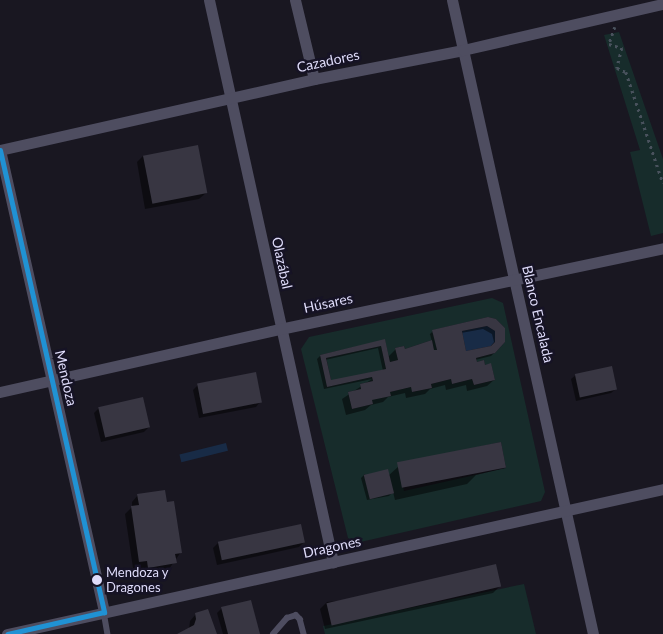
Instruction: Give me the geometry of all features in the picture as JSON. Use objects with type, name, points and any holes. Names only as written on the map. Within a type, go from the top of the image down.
[{"type":"street","name":"Olazábal","points":[[209,0],[280,329],[333,562]]},
{"type":"street","points":[[295,0],[314,79]]},
{"type":"street","name":"Blanco Encalada","points":[[452,0],[593,634]]},
{"type":"street","name":"Cazadores","points":[[0,150],[314,79],[463,50],[663,4]]},
{"type":"street","name":"Mendoza","points":[[0,150],[104,612]]},
{"type":"street","name":"Húsares","points":[[0,392],[280,329],[663,248]]},
{"type":"street","name":"Dragones","points":[[7,634],[663,489]]},
{"type":"lane","points":[[104,612],[108,634]]},
{"type":"lane","points":[[273,634],[287,618],[296,614],[300,619],[304,634]]},
{"type":"path","points":[[620,14],[609,44],[622,48],[618,68],[626,72],[663,183]]},
{"type":"green space","points":[[619,32],[663,159],[663,233],[651,236],[630,152],[640,150],[604,35]]},
{"type":"green space","points":[[492,298],[503,303],[545,492],[541,501],[356,543],[348,538],[301,349],[309,337]],"holes":[[[488,317],[496,319],[505,328],[505,342],[495,353],[476,358],[477,362],[484,360],[485,365],[491,364],[495,380],[474,385],[472,379],[452,384],[451,379],[431,384],[432,388],[413,392],[411,387],[390,392],[372,400],[372,404],[352,409],[348,392],[361,389],[360,384],[373,381],[372,377],[327,387],[320,355],[385,340],[390,362],[398,360],[395,348],[404,346],[405,349],[432,340],[434,350],[437,350],[433,330]],[[501,442],[506,468],[404,491],[398,464]],[[364,474],[394,493],[370,498]]]},
{"type":"green space","points":[[381,346],[386,369],[331,381],[326,358]]},
{"type":"green space","points":[[524,584],[536,634],[325,634],[323,626]]},
{"type":"water","points":[[487,326],[495,331],[495,342],[491,346],[466,351],[462,331]]},
{"type":"water","points":[[226,443],[228,451],[181,462],[179,455]]},
{"type":"building","points":[[198,145],[207,193],[152,204],[143,156]]},
{"type":"building","points":[[488,317],[496,319],[505,328],[505,342],[495,353],[476,358],[477,362],[484,360],[485,365],[491,363],[495,380],[474,385],[472,379],[452,384],[451,379],[431,384],[432,388],[412,392],[411,387],[390,392],[391,396],[372,400],[373,404],[352,409],[348,392],[361,389],[360,384],[373,381],[372,377],[327,387],[320,355],[385,339],[390,362],[398,360],[395,348],[404,346],[405,349],[432,340],[434,350],[437,350],[432,330]],"holes":[[[487,326],[495,331],[495,342],[491,346],[466,351],[462,331]],[[381,346],[386,369],[331,380],[326,358]]]},
{"type":"building","points":[[612,366],[617,389],[580,397],[575,374]]},
{"type":"building","points":[[256,372],[262,402],[203,414],[197,383]]},
{"type":"building","points":[[143,397],[150,427],[105,438],[98,407]]},
{"type":"building","points":[[501,442],[506,468],[402,488],[397,462]]},
{"type":"building","points":[[388,469],[394,493],[370,499],[364,475]]},
{"type":"building","points":[[165,490],[167,502],[174,501],[182,553],[175,554],[177,563],[148,568],[147,561],[139,562],[131,506],[139,505],[137,494]]},
{"type":"building","points":[[301,524],[305,543],[222,560],[218,542]]},
{"type":"building","points":[[496,564],[501,586],[332,626],[326,603]]},
{"type":"building","points":[[251,600],[260,634],[228,634],[221,607]]},
{"type":"building","points":[[208,609],[217,634],[177,634],[194,625],[195,613]]},
{"type":"transit line","points":[[0,150],[104,612],[7,634]]},
{"type":"place","name":"Mendoza y Dragones","points":[[97,580]]}]
